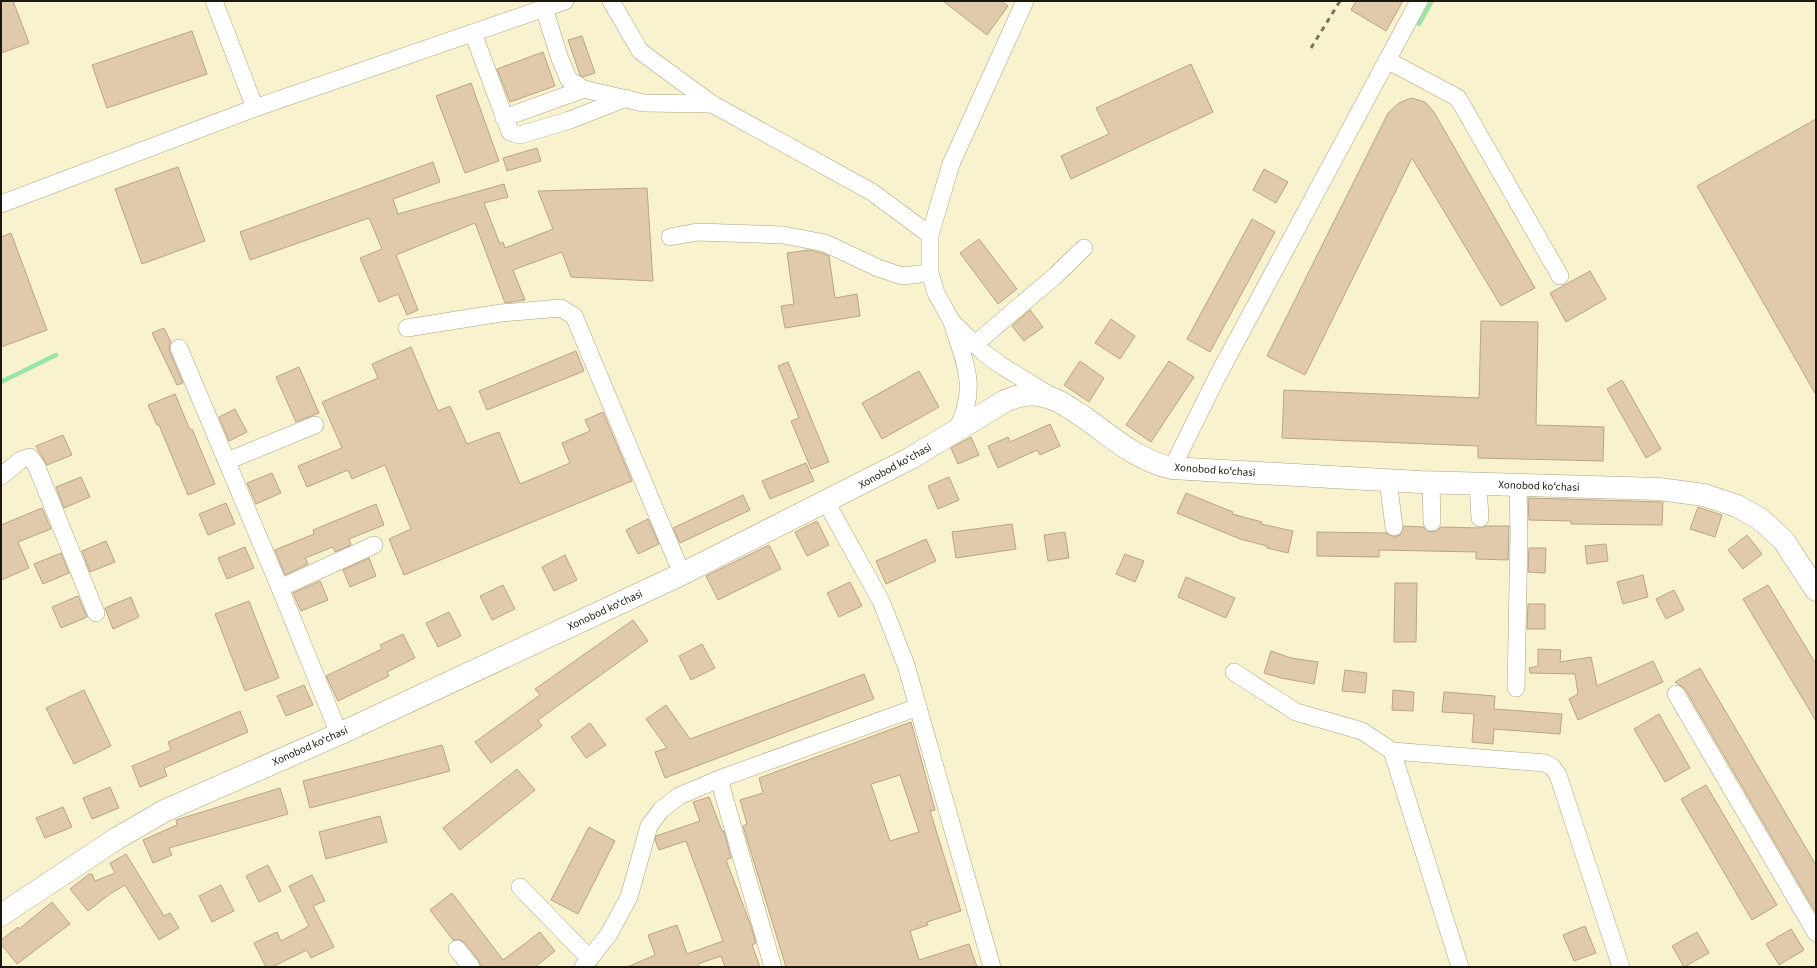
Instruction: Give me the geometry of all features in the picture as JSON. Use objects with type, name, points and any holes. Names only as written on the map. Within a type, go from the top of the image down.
[{"type":"main road","name":"Xonobod koʻchasi","points":[[1,915],[116,839],[158,815],[338,734],[682,574],[911,458],[1005,401],[1021,395],[1038,395],[1063,403],[1140,456],[1161,466],[1172,468],[1431,483],[1659,489],[1704,496],[1726,502],[1757,517],[1776,533],[1791,551],[1816,590]]},
{"type":"street","points":[[214,1],[255,108]]},
{"type":"street","points":[[1,204],[255,108],[565,1]]},
{"type":"street","points":[[611,1],[640,51],[712,104],[872,192],[930,235]]},
{"type":"street","points":[[956,431],[965,412],[969,391],[968,377],[952,322],[936,293],[930,272],[930,235],[951,164],[1025,1]]},
{"type":"street","points":[[1172,468],[1217,377],[1419,1]]},
{"type":"street","points":[[544,8],[560,59],[569,80],[584,89],[643,103],[712,104]]},
{"type":"street","points":[[473,33],[510,132],[520,135],[570,120],[626,98]]},
{"type":"street","points":[[1387,60],[1458,98],[1560,276]]},
{"type":"street","points":[[504,118],[584,89]]},
{"type":"street","points":[[670,238],[697,232],[783,235],[825,243],[878,268],[902,276],[930,272]]},
{"type":"street","points":[[975,344],[1055,276],[1084,248]]},
{"type":"street","points":[[407,328],[501,313],[561,308],[574,316],[682,574]]},
{"type":"street","points":[[952,322],[984,353],[1002,366],[1063,403]]},
{"type":"street","points":[[179,348],[280,588],[338,734]]},
{"type":"street","points":[[227,461],[315,425]]},
{"type":"street","points":[[1,476],[21,460],[30,457],[36,465],[96,613]]},
{"type":"street","points":[[1388,480],[1394,527]]},
{"type":"street","points":[[1431,483],[1432,522]]},
{"type":"street","points":[[1478,484],[1480,518]]},
{"type":"street","points":[[1516,688],[1519,533],[1518,485]]},
{"type":"street","points":[[826,502],[881,601],[906,665],[992,967]]},
{"type":"street","points":[[280,588],[374,546]]},
{"type":"street","points":[[1234,672],[1296,712],[1362,731],[1392,751],[1545,763],[1552,767],[1558,775],[1621,967]]},
{"type":"street","points":[[1676,694],[1816,933]]},
{"type":"street","points":[[520,887],[587,963],[609,934],[629,897],[649,826],[661,810],[679,796],[719,779],[918,707]]},
{"type":"street","points":[[1392,751],[1460,967]]},
{"type":"street","points":[[719,779],[774,967]]},
{"type":"street","points":[[457,949],[471,967]]},
{"type":"building","points":[[1,1],[13,1],[29,43],[1,53]]},
{"type":"building","points":[[943,1],[1001,1],[1008,6],[987,35]]},
{"type":"building","points":[[1356,1],[1403,1],[1386,31],[1351,10]]},
{"type":"building","points":[[192,31],[207,74],[107,108],[92,65]]},
{"type":"building","points":[[582,36],[595,73],[583,77],[580,75],[568,40]]},
{"type":"building","points":[[543,52],[555,86],[510,102],[497,69]]},
{"type":"building","points":[[1191,64],[1213,112],[1071,179],[1061,156],[1109,134],[1096,108]]},
{"type":"building","points":[[471,83],[499,161],[465,173],[436,96]]},
{"type":"building","points":[[1411,98],[1425,102],[1434,112],[1535,288],[1501,306],[1412,158],[1305,375],[1267,356],[1388,113],[1399,103]]},
{"type":"building","points":[[1816,119],[1816,395],[1697,186]]},
{"type":"building","points":[[537,148],[541,161],[507,171],[503,158]]},
{"type":"building","points":[[433,162],[440,182],[393,199],[398,214],[504,184],[508,197],[484,203],[500,244],[503,242],[505,248],[553,229],[538,191],[647,188],[653,281],[571,277],[562,252],[513,270],[525,300],[505,303],[475,223],[396,255],[418,310],[407,315],[398,294],[379,302],[360,258],[382,249],[369,218],[250,260],[240,232]]},
{"type":"building","points":[[178,167],[205,241],[142,264],[115,189]]},
{"type":"building","points":[[1264,169],[1288,182],[1276,203],[1253,190]]},
{"type":"building","points":[[1252,219],[1275,232],[1210,352],[1187,339]]},
{"type":"building","points":[[11,233],[47,330],[1,347],[1,237]]},
{"type":"building","points":[[979,239],[1017,289],[998,304],[960,253]]},
{"type":"building","points":[[809,250],[829,256],[835,298],[857,294],[860,316],[785,328],[781,306],[794,304],[787,253]]},
{"type":"building","points":[[1590,271],[1606,299],[1566,322],[1550,293]]},
{"type":"building","points":[[1030,310],[1043,327],[1024,341],[1012,326]]},
{"type":"building","points":[[1111,319],[1135,336],[1120,359],[1095,343]]},
{"type":"building","points":[[1481,321],[1538,322],[1536,425],[1604,427],[1603,461],[1478,458],[1478,446],[1282,438],[1284,390],[1479,398]]},
{"type":"building","points":[[164,328],[171,342],[169,346],[170,352],[183,383],[177,385],[152,333]]},
{"type":"building","points":[[411,347],[438,411],[450,406],[467,444],[499,432],[520,484],[570,463],[562,443],[590,431],[585,420],[603,412],[632,481],[404,575],[389,539],[411,529],[385,465],[352,479],[348,470],[307,487],[298,466],[342,448],[322,402],[378,378],[372,364]]},
{"type":"building","points":[[576,351],[584,371],[487,410],[479,391]]},
{"type":"building","points":[[1080,361],[1104,378],[1089,402],[1064,385]]},
{"type":"building","points":[[1169,361],[1194,377],[1151,442],[1126,425]]},
{"type":"building","points":[[788,362],[829,462],[811,469],[791,421],[799,418],[778,366]]},
{"type":"building","points":[[299,367],[319,413],[296,422],[276,377]]},
{"type":"building","points":[[919,371],[939,407],[882,439],[862,403]]},
{"type":"building","points":[[1622,380],[1661,449],[1646,458],[1607,389]]},
{"type":"building","points":[[175,394],[190,430],[192,429],[215,484],[188,495],[159,425],[157,425],[148,405]]},
{"type":"building","points":[[235,409],[247,432],[229,441],[219,417]]},
{"type":"building","points":[[1050,424],[1060,446],[1040,455],[1037,450],[998,468],[988,446],[1008,437],[1010,442]]},
{"type":"building","points":[[63,435],[72,455],[47,465],[36,446]]},
{"type":"building","points":[[971,437],[979,455],[958,464],[951,448]]},
{"type":"building","points":[[806,463],[814,481],[770,499],[762,481]]},
{"type":"building","points":[[272,473],[281,493],[256,504],[247,483]]},
{"type":"building","points":[[81,477],[90,497],[64,508],[56,487]]},
{"type":"building","points":[[949,477],[959,500],[938,509],[928,486]]},
{"type":"building","points":[[1186,493],[1233,512],[1232,514],[1262,522],[1261,524],[1293,531],[1288,553],[1240,539],[1177,513]]},
{"type":"building","points":[[743,495],[750,510],[680,543],[673,528]]},
{"type":"building","points":[[1528,498],[1663,502],[1662,525],[1571,524],[1571,521],[1529,520]]},
{"type":"building","points":[[226,503],[235,524],[208,535],[199,514]]},
{"type":"building","points":[[376,504],[384,525],[349,539],[351,545],[335,552],[333,547],[305,558],[308,564],[285,575],[275,550],[314,534],[313,530]]},
{"type":"building","points":[[1698,507],[1722,515],[1715,537],[1690,529]]},
{"type":"building","points":[[42,508],[51,529],[18,542],[29,568],[1,580],[1,525]]},
{"type":"building","points":[[648,519],[659,544],[638,554],[626,530]]},
{"type":"building","points":[[817,521],[829,545],[807,556],[795,532]]},
{"type":"building","points":[[1012,524],[1016,549],[956,558],[952,532]]},
{"type":"building","points":[[1404,526],[1423,527],[1427,531],[1432,532],[1437,531],[1441,527],[1480,528],[1486,526],[1509,526],[1508,560],[1476,559],[1476,552],[1379,550],[1379,557],[1317,556],[1317,532],[1386,533],[1395,537],[1400,535]]},
{"type":"building","points":[[1065,532],[1069,558],[1048,561],[1044,535]]},
{"type":"building","points":[[1747,535],[1762,554],[1743,569],[1728,550]]},
{"type":"building","points":[[926,539],[936,561],[886,584],[876,561]]},
{"type":"building","points":[[106,541],[115,562],[90,572],[82,551]]},
{"type":"building","points":[[1606,544],[1608,561],[1587,564],[1585,546]]},
{"type":"building","points":[[769,545],[781,569],[718,600],[706,576]]},
{"type":"building","points":[[245,547],[254,568],[227,579],[218,558]]},
{"type":"building","points":[[1529,548],[1546,548],[1545,573],[1528,572]]},
{"type":"building","points":[[61,553],[69,573],[43,584],[34,564]]},
{"type":"building","points":[[1125,554],[1144,561],[1135,582],[1116,574]]},
{"type":"building","points":[[565,555],[577,580],[554,591],[542,567]]},
{"type":"building","points":[[369,558],[376,576],[350,587],[343,570]]},
{"type":"building","points":[[1643,575],[1648,597],[1623,604],[1617,582]]},
{"type":"building","points":[[1186,577],[1235,598],[1226,618],[1178,597]]},
{"type":"building","points":[[320,581],[328,600],[301,611],[293,593]]},
{"type":"building","points":[[850,582],[862,606],[839,617],[827,593]]},
{"type":"building","points":[[1395,583],[1417,583],[1416,642],[1394,642]]},
{"type":"building","points":[[503,585],[515,609],[492,620],[480,596]]},
{"type":"building","points":[[1768,585],[1816,664],[1816,721],[1743,599]]},
{"type":"building","points":[[1674,590],[1684,610],[1666,619],[1656,599]]},
{"type":"building","points":[[78,596],[87,617],[61,628],[52,607]]},
{"type":"building","points":[[131,597],[139,617],[113,629],[105,608]]},
{"type":"building","points":[[249,601],[279,678],[245,691],[215,614]]},
{"type":"building","points":[[1528,604],[1545,604],[1545,629],[1527,629]]},
{"type":"building","points":[[449,612],[461,636],[438,647],[426,623]]},
{"type":"building","points":[[633,620],[648,641],[538,720],[542,726],[491,763],[475,742],[540,695],[535,689]]},
{"type":"building","points":[[403,634],[415,658],[387,672],[389,676],[338,701],[326,676],[382,649],[380,645]]},
{"type":"building","points":[[702,644],[715,668],[691,680],[679,656]]},
{"type":"building","points":[[1538,649],[1561,650],[1560,662],[1591,657],[1597,686],[1653,661],[1663,682],[1578,720],[1569,699],[1578,694],[1575,674],[1530,673],[1529,668],[1538,666]]},
{"type":"building","points":[[1271,651],[1291,658],[1318,662],[1314,684],[1281,678],[1264,673]]},
{"type":"building","points":[[1700,668],[1816,865],[1816,913],[1685,689],[1675,682]]},
{"type":"building","points":[[1345,670],[1367,673],[1365,693],[1342,691]]},
{"type":"building","points":[[864,674],[874,699],[665,778],[655,752],[667,748],[646,719],[666,705],[690,739]]},
{"type":"building","points":[[304,685],[313,705],[286,716],[277,696]]},
{"type":"building","points":[[84,690],[111,746],[74,764],[46,708]]},
{"type":"building","points":[[1393,690],[1414,692],[1413,711],[1392,710]]},
{"type":"building","points":[[1444,692],[1495,696],[1494,709],[1562,714],[1560,734],[1494,729],[1493,744],[1472,742],[1474,714],[1442,712]]},
{"type":"building","points":[[240,711],[248,732],[164,768],[167,776],[140,787],[132,766],[171,750],[168,742]]},
{"type":"building","points":[[1659,714],[1690,768],[1665,782],[1634,729]]},
{"type":"building","points":[[911,722],[935,810],[930,811],[961,911],[927,922],[928,925],[910,931],[919,960],[969,944],[977,967],[786,967],[743,826],[747,824],[740,800],[763,793],[759,778]],"holes":[[[900,775],[919,832],[890,841],[871,784]]]},
{"type":"building","points":[[590,723],[606,745],[586,758],[571,737]]},
{"type":"building","points":[[442,745],[450,771],[310,808],[303,781]]},
{"type":"building","points":[[517,769],[535,790],[460,850],[443,828]]},
{"type":"building","points":[[1706,785],[1777,905],[1752,920],[1681,799]]},
{"type":"building","points":[[110,787],[119,808],[92,819],[83,798]]},
{"type":"building","points":[[280,788],[288,814],[169,848],[172,855],[153,863],[143,840],[177,825],[176,820]]},
{"type":"building","points":[[709,797],[722,831],[724,831],[731,858],[726,860],[751,926],[756,943],[752,945],[760,967],[725,967],[721,956],[698,964],[699,967],[627,967],[655,955],[648,935],[677,925],[687,954],[723,941],[686,841],[659,850],[655,840],[656,836],[700,821],[693,802]]},
{"type":"building","points":[[63,807],[72,827],[45,838],[36,818]]},
{"type":"building","points":[[380,816],[387,842],[326,859],[319,832]]},
{"type":"building","points":[[589,827],[615,841],[578,914],[551,900]]},
{"type":"building","points":[[126,854],[164,916],[170,913],[179,928],[159,940],[125,885],[110,894],[88,911],[70,889],[89,874],[92,874],[95,881],[115,873],[110,863]]},
{"type":"building","points":[[268,865],[281,891],[259,902],[246,876]]},
{"type":"building","points":[[312,875],[325,901],[313,906],[334,947],[311,958],[307,950],[272,967],[266,967],[254,943],[277,932],[281,941],[309,926],[289,886]]},
{"type":"building","points":[[221,885],[234,911],[212,922],[199,896]]},
{"type":"building","points":[[452,893],[503,960],[540,932],[555,951],[535,967],[481,967],[479,961],[465,943],[460,940],[453,940],[430,910]]},
{"type":"building","points":[[52,902],[70,924],[17,964],[1,944],[1,940],[18,927],[19,929]]},
{"type":"building","points":[[1585,926],[1596,953],[1574,961],[1563,935]]},
{"type":"building","points":[[1791,929],[1804,950],[1779,965],[1766,944]]},
{"type":"building","points":[[1697,932],[1709,953],[1684,967],[1672,946]]},
{"type":"waterway","points":[[1419,24],[1432,1]]},
{"type":"waterway","points":[[1,382],[56,355]]},
{"type":"railway","points":[[1311,48],[1340,1]]}]
